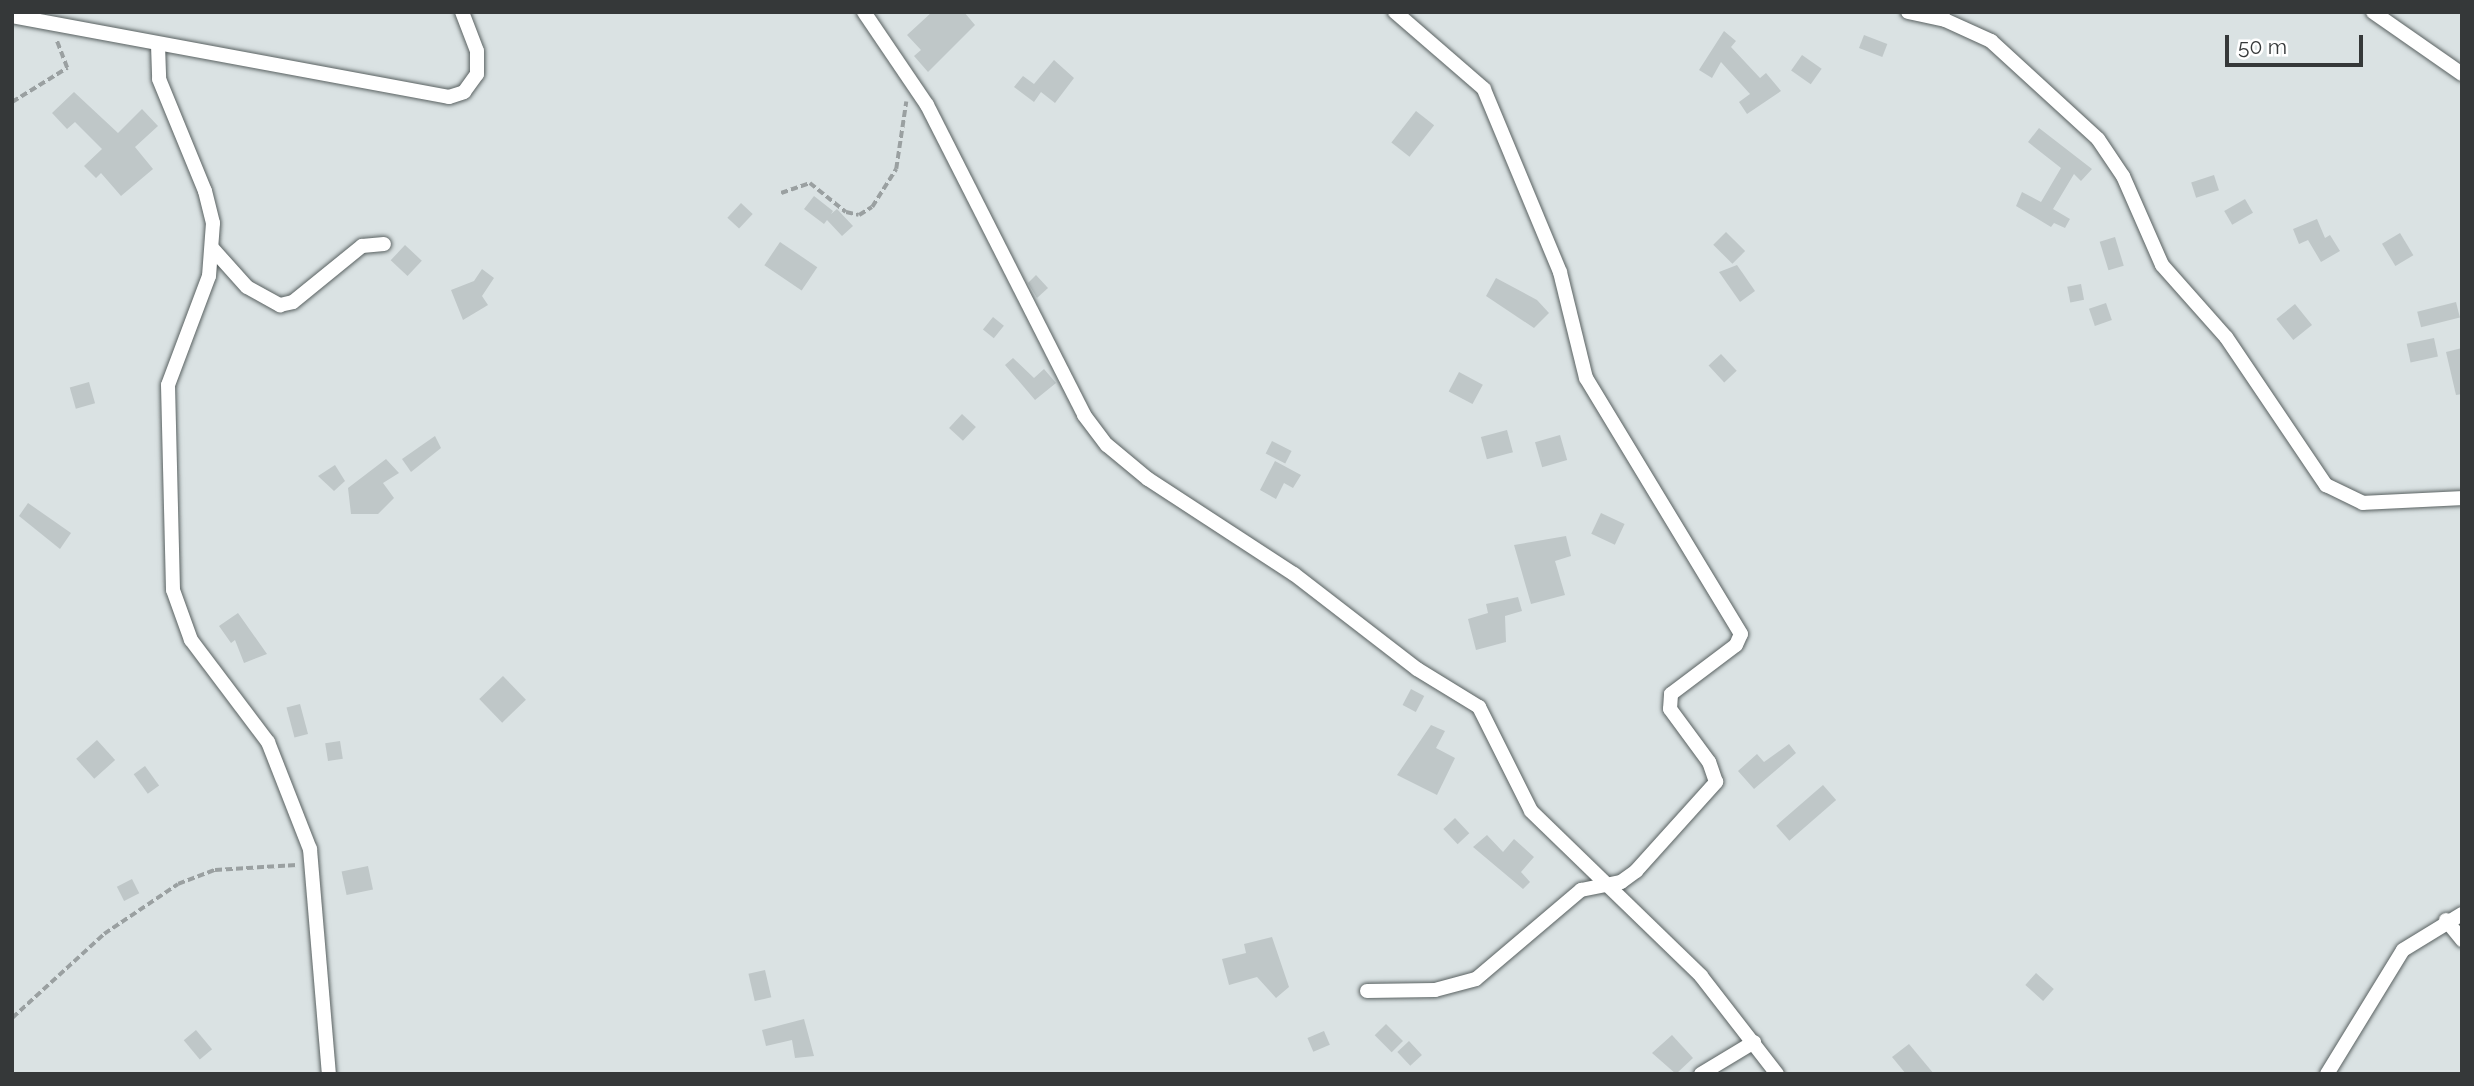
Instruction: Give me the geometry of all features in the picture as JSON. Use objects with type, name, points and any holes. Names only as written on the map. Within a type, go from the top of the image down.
[{"type":"street","points":[[12,16],[449,97],[464,92],[477,74],[477,51],[462,12]]},
{"type":"street","points":[[1367,991],[1435,990],[1476,979],[1581,890],[1611,885],[1636,871],[1716,782],[1709,762],[1674,716],[1669,699],[1680,683],[1739,642],[1740,628],[1708,586],[1677,521],[1586,378],[1560,272],[1484,89],[1395,12]]},
{"type":"street","points":[[1908,12],[1945,20],[1991,41],[2098,139],[2123,176],[2162,265],[2226,337],[2326,485],[2363,503],[2462,498]]},
{"type":"street","points":[[2372,12],[2462,74]]},
{"type":"street","points":[[871,15],[910,75],[1078,404],[1107,445],[1148,479],[1294,574],[1417,669],[1479,707],[1531,811],[1611,885],[1701,976],[1777,1074]]},
{"type":"street","points":[[158,45],[159,79],[205,191],[212,248],[209,276],[168,385],[173,590],[191,640],[252,715],[284,772],[313,865],[329,1074]]},
{"type":"street","points":[[212,248],[247,286],[280,305],[293,302],[362,246],[384,244]]},
{"type":"street","points":[[2327,1074],[2388,969],[2403,950],[2446,920],[2462,914]]},
{"type":"street","points":[[2446,920],[2462,940]]},
{"type":"street","points":[[1701,1074],[1754,1042]]},
{"type":"path","points":[[12,103],[67,68],[54,24]]},
{"type":"path","points":[[781,193],[810,183],[854,215],[878,202],[896,169],[910,75]]},
{"type":"path","points":[[12,1018],[104,934],[178,884],[228,868],[313,865]]},
{"type":"building","points":[[932,12],[964,12],[975,25],[928,72],[914,56],[921,50],[907,35]]},
{"type":"building","points":[[1724,31],[1736,41],[1731,47],[1760,78],[1766,73],[1781,91],[1747,114],[1739,102],[1750,94],[1721,62],[1712,78],[1699,70]]},
{"type":"building","points":[[1864,35],[1887,44],[1882,57],[1859,48]]},
{"type":"building","points":[[1802,55],[1822,69],[1811,84],[1791,71]]},
{"type":"building","points":[[1054,60],[1074,78],[1055,103],[1041,92],[1034,102],[1014,87],[1023,76],[1034,84]]},
{"type":"building","points":[[74,92],[118,133],[142,109],[158,126],[135,147],[153,169],[121,196],[101,173],[96,178],[84,166],[102,149],[75,122],[67,129],[52,113]]},
{"type":"building","points":[[1416,111],[1434,125],[1409,157],[1391,143]]},
{"type":"building","points":[[2039,128],[2092,169],[2081,181],[2074,174],[2053,209],[2070,219],[2065,228],[2054,223],[2051,227],[2016,206],[2022,192],[2041,202],[2061,168],[2028,142]]},
{"type":"building","points":[[2214,175],[2219,190],[2196,198],[2191,182]]},
{"type":"building","points":[[814,196],[833,211],[831,214],[837,209],[853,226],[842,236],[827,220],[824,224],[804,209]]},
{"type":"building","points":[[2245,199],[2253,213],[2232,225],[2224,211]]},
{"type":"building","points":[[741,203],[753,214],[739,229],[727,218]]},
{"type":"building","points":[[2317,219],[2325,238],[2330,235],[2340,251],[2321,262],[2308,240],[2299,244],[2293,229]]},
{"type":"building","points":[[1726,232],[1745,251],[1732,264],[1713,245]]},
{"type":"building","points":[[2400,233],[2413,255],[2395,266],[2382,244]]},
{"type":"building","points":[[2115,237],[2124,266],[2108,270],[2100,242]]},
{"type":"building","points":[[780,242],[817,267],[802,290],[764,265]]},
{"type":"building","points":[[405,245],[422,261],[407,276],[391,260]]},
{"type":"building","points":[[1737,265],[1755,291],[1740,302],[1719,272]]},
{"type":"building","points":[[482,269],[494,278],[482,296],[488,305],[463,320],[451,290],[474,281]]},
{"type":"building","points":[[1036,275],[1048,288],[1037,298],[1028,283]]},
{"type":"building","points":[[1496,278],[1537,300],[1549,313],[1534,328],[1486,296]]},
{"type":"building","points":[[2081,284],[2084,300],[2070,302],[2067,287]]},
{"type":"building","points":[[2456,302],[2460,318],[2421,327],[2417,312]]},
{"type":"building","points":[[2106,303],[2112,320],[2095,326],[2089,309]]},
{"type":"building","points":[[2295,304],[2312,325],[2293,340],[2276,319]]},
{"type":"building","points":[[993,317],[1004,326],[994,338],[983,329]]},
{"type":"building","points":[[2434,338],[2438,357],[2411,362],[2407,344]]},
{"type":"building","points":[[2462,348],[2462,394],[2456,395],[2446,352]]},
{"type":"building","points":[[1721,354],[1737,371],[1724,382],[1709,366]]},
{"type":"building","points":[[1013,358],[1034,378],[1044,369],[1056,383],[1035,400],[1005,365]]},
{"type":"building","points":[[1459,372],[1483,385],[1473,404],[1449,391]]},
{"type":"building","points":[[89,382],[95,403],[76,409],[70,388]]},
{"type":"building","points":[[962,414],[976,427],[963,441],[949,428]]},
{"type":"building","points":[[1507,430],[1513,452],[1487,459],[1481,437]]},
{"type":"building","points":[[1560,435],[1567,460],[1542,467],[1535,442]]},
{"type":"building","points":[[435,436],[441,448],[411,472],[402,459]]},
{"type":"building","points":[[1272,441],[1292,451],[1285,463],[1266,453]]},
{"type":"building","points":[[386,459],[399,473],[383,483],[394,498],[378,514],[351,514],[348,488]]},
{"type":"building","points":[[1275,461],[1301,475],[1293,488],[1284,483],[1276,499],[1260,490]]},
{"type":"building","points":[[335,465],[345,481],[334,491],[318,476]]},
{"type":"building","points":[[28,503],[71,533],[60,549],[19,516]]},
{"type":"building","points":[[1601,513],[1625,524],[1615,545],[1591,534]]},
{"type":"building","points":[[1566,536],[1571,556],[1555,561],[1565,595],[1531,604],[1514,545]]},
{"type":"building","points":[[1518,597],[1522,611],[1505,616],[1506,642],[1476,650],[1468,619],[1488,613],[1486,604]]},
{"type":"building","points":[[238,613],[267,654],[244,663],[235,640],[231,643],[219,626]]},
{"type":"building","points":[[503,676],[526,700],[502,723],[479,699]]},
{"type":"building","points":[[1411,689],[1424,696],[1416,712],[1403,705]]},
{"type":"building","points":[[300,704],[308,734],[295,738],[286,708]]},
{"type":"building","points":[[1431,725],[1445,731],[1436,748],[1455,758],[1437,795],[1397,775]]},
{"type":"building","points":[[97,740],[115,760],[94,779],[76,759]]},
{"type":"building","points":[[340,741],[343,759],[328,761],[325,743]]},
{"type":"building","points":[[1789,744],[1796,753],[1754,789],[1738,771],[1757,754],[1764,762]]},
{"type":"building","points":[[145,766],[159,785],[148,794],[134,774]]},
{"type":"building","points":[[1823,785],[1836,800],[1789,841],[1776,826]]},
{"type":"building","points":[[1455,818],[1469,833],[1458,844],[1443,829]]},
{"type":"building","points":[[1487,835],[1503,852],[1514,839],[1534,857],[1521,872],[1530,882],[1523,889],[1473,847]]},
{"type":"building","points":[[368,866],[373,889],[347,895],[342,872]]},
{"type":"building","points":[[132,879],[139,893],[124,901],[117,887]]},
{"type":"building","points":[[1272,937],[1289,987],[1276,998],[1257,977],[1229,985],[1222,959],[1246,953],[1244,944]]},
{"type":"building","points":[[765,970],[771,997],[755,1001],[748,974]]},
{"type":"building","points":[[2036,973],[2054,989],[2043,1001],[2025,985]]},
{"type":"building","points":[[804,1019],[814,1056],[795,1058],[792,1040],[766,1046],[762,1030]]},
{"type":"building","points":[[1386,1024],[1403,1041],[1392,1052],[1375,1035]]},
{"type":"building","points":[[196,1030],[212,1049],[200,1059],[184,1040]]},
{"type":"building","points":[[1324,1031],[1330,1045],[1313,1052],[1307,1038]]},
{"type":"building","points":[[1672,1035],[1693,1058],[1676,1074],[1652,1053]]},
{"type":"building","points":[[1409,1041],[1422,1055],[1410,1066],[1397,1052]]},
{"type":"building","points":[[1909,1044],[1934,1074],[1906,1074],[1892,1057]]}]
